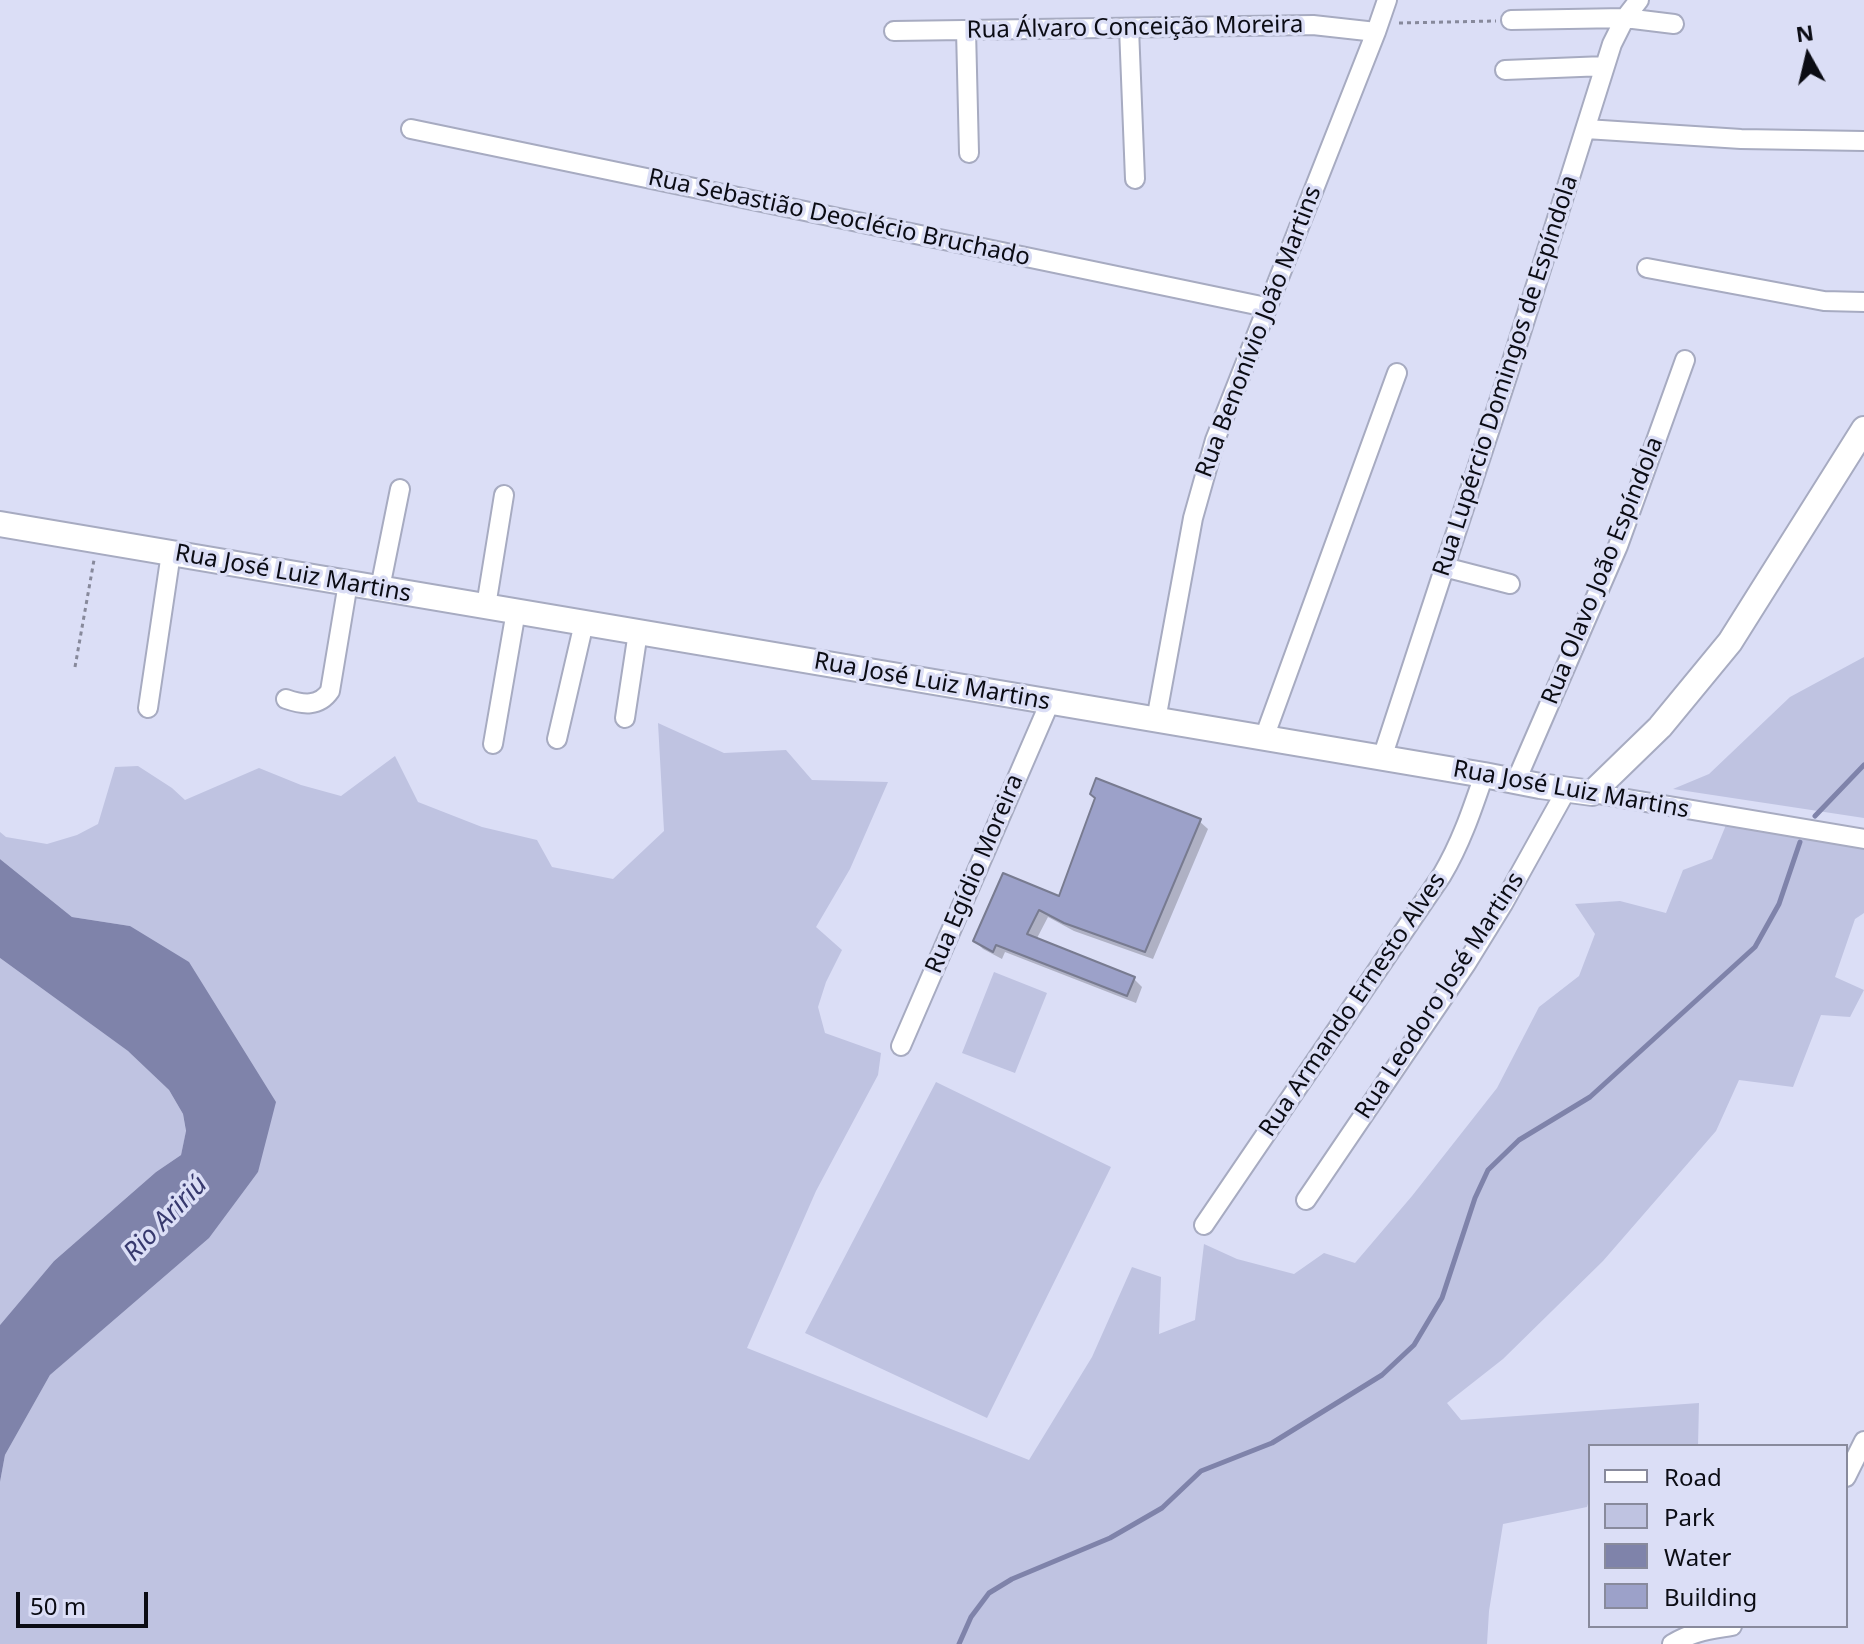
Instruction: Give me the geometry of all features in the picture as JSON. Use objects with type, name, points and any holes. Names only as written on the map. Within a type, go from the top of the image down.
[{"type":"main road","points":[[1592,793],[1660,727],[1720,654],[1864,429]]},
{"type":"main road","name":"Rua José Luiz Martins","points":[[0,524],[1592,793]]},
{"type":"street","name":"Rua Benonívio João Martins","points":[[1156,720],[1202,480],[1266,307],[1387,0]]},
{"type":"street","name":"Rua Lupércio Domingos de Espíndola","points":[[1382,758],[1605,66],[1618,30],[1639,0]]},
{"type":"street","points":[[1511,20],[1625,18],[1674,24]]},
{"type":"street","name":"Rua Álvaro Conceição Moreira","points":[[894,31],[1313,25],[1378,28]]},
{"type":"street","points":[[1129,28],[1135,179]]},
{"type":"street","points":[[966,30],[969,153]]},
{"type":"street","points":[[1505,70],[1605,66]]},
{"type":"street","name":"Rua Sebastião Deoclécio Bruchado","points":[[411,129],[1266,307]]},
{"type":"street","points":[[1586,129],[1741,139],[1864,141]]},
{"type":"street","points":[[1647,268],[1824,301],[1864,302]]},
{"type":"street","name":"Rua Olavo João Espíndola","points":[[1516,781],[1618,546],[1685,360]]},
{"type":"street","points":[[1264,738],[1397,373]]},
{"type":"street","points":[[380,588],[400,489]]},
{"type":"street","points":[[486,606],[504,495]]},
{"type":"street","points":[[148,708],[171,553]]},
{"type":"street","points":[[1444,567],[1510,584]]},
{"type":"street","points":[[286,699],[311,704],[325,698],[330,691],[348,583]]},
{"type":"street","points":[[493,744],[516,611]]},
{"type":"street","points":[[557,739],[584,623]]},
{"type":"street","points":[[625,718],[638,632]]},
{"type":"street","name":"Rua Egídio Moreira","points":[[901,1046],[1050,702]]},
{"type":"street","name":"Rua Armando Ernesto Alves","points":[[1204,1225],[1442,875],[1466,829],[1484,775]]},
{"type":"street","name":"Rua Leodoro José Martins","points":[[1306,1200],[1466,964],[1567,789]]},
{"type":"street","name":"Rua José Luiz Martins","points":[[1592,793],[1864,839]]},
{"type":"street","points":[[1848,1473],[1864,1441]]},
{"type":"street","points":[[1672,1644],[1688,1634],[1717,1628]]},
{"type":"path","points":[[1378,28],[1511,20]]},
{"type":"path","points":[[75,667],[98,540]]},
{"type":"green space","points":[[1864,657],[1864,818],[1673,789],[1709,774],[1790,697]]},
{"type":"green space","points":[[658,723],[724,753],[786,750],[812,780],[888,782],[850,869],[816,927],[842,950],[818,1007],[825,1033],[881,1053],[878,1075],[816,1191],[747,1348],[1029,1460],[1092,1357],[1132,1267],[1161,1277],[1159,1334],[1195,1320],[1204,1244],[1237,1259],[1294,1274],[1324,1253],[1355,1263],[1497,1088],[1539,1007],[1579,976],[1595,934],[1575,904],[1620,901],[1666,913],[1683,870],[1712,859],[1726,825],[1864,849],[1864,913],[1855,919],[1835,977],[1864,990],[1850,1017],[1821,1015],[1793,1087],[1739,1080],[1716,1131],[1603,1261],[1503,1359],[1447,1403],[1461,1420],[1699,1403],[1698,1444],[1588,1444],[1587,1507],[1503,1524],[1487,1644],[0,1644],[0,1482],[5,1455],[50,1375],[128,1306],[258,1172],[130,926],[72,917],[0,859],[0,832],[6,837],[47,844],[77,835],[98,824],[115,767],[138,766],[185,800],[259,768],[301,785],[341,796],[395,756],[418,802],[482,827],[537,840],[552,867],[613,879],[664,831]]},
{"type":"green space","points":[[0,958],[131,1053],[169,1090],[183,1114],[186,1132],[181,1155],[156,1172],[54,1261],[0,1325]]},
{"type":"green space","points":[[994,972],[1047,993],[1015,1073],[962,1053]]},
{"type":"green space","points":[[936,1082],[1111,1167],[987,1418],[805,1333]]},
{"type":"water","name":"Rio Aririú","points":[[0,859],[72,917],[130,926],[189,962],[276,1102],[258,1172],[209,1238],[50,1375],[5,1455],[0,1482],[0,1325],[54,1261],[156,1172],[181,1155],[186,1131],[183,1114],[169,1090],[128,1051],[0,958]]},
{"type":"building","points":[[1096,778],[1201,819],[1145,952],[1064,923],[1039,910],[1027,934],[1135,977],[1127,996],[996,945],[993,952],[973,941],[1003,873],[1059,896],[1095,798],[1090,794]]},
{"type":"waterway","points":[[1815,816],[1864,765]]},
{"type":"waterway","points":[[959,1644],[971,1617],[989,1593],[1012,1579],[1110,1538],[1162,1508],[1201,1471],[1272,1443],[1382,1375],[1414,1345],[1442,1298],[1475,1198],[1488,1170],[1519,1140],[1590,1097],[1755,947],[1779,904],[1800,842]]}]
